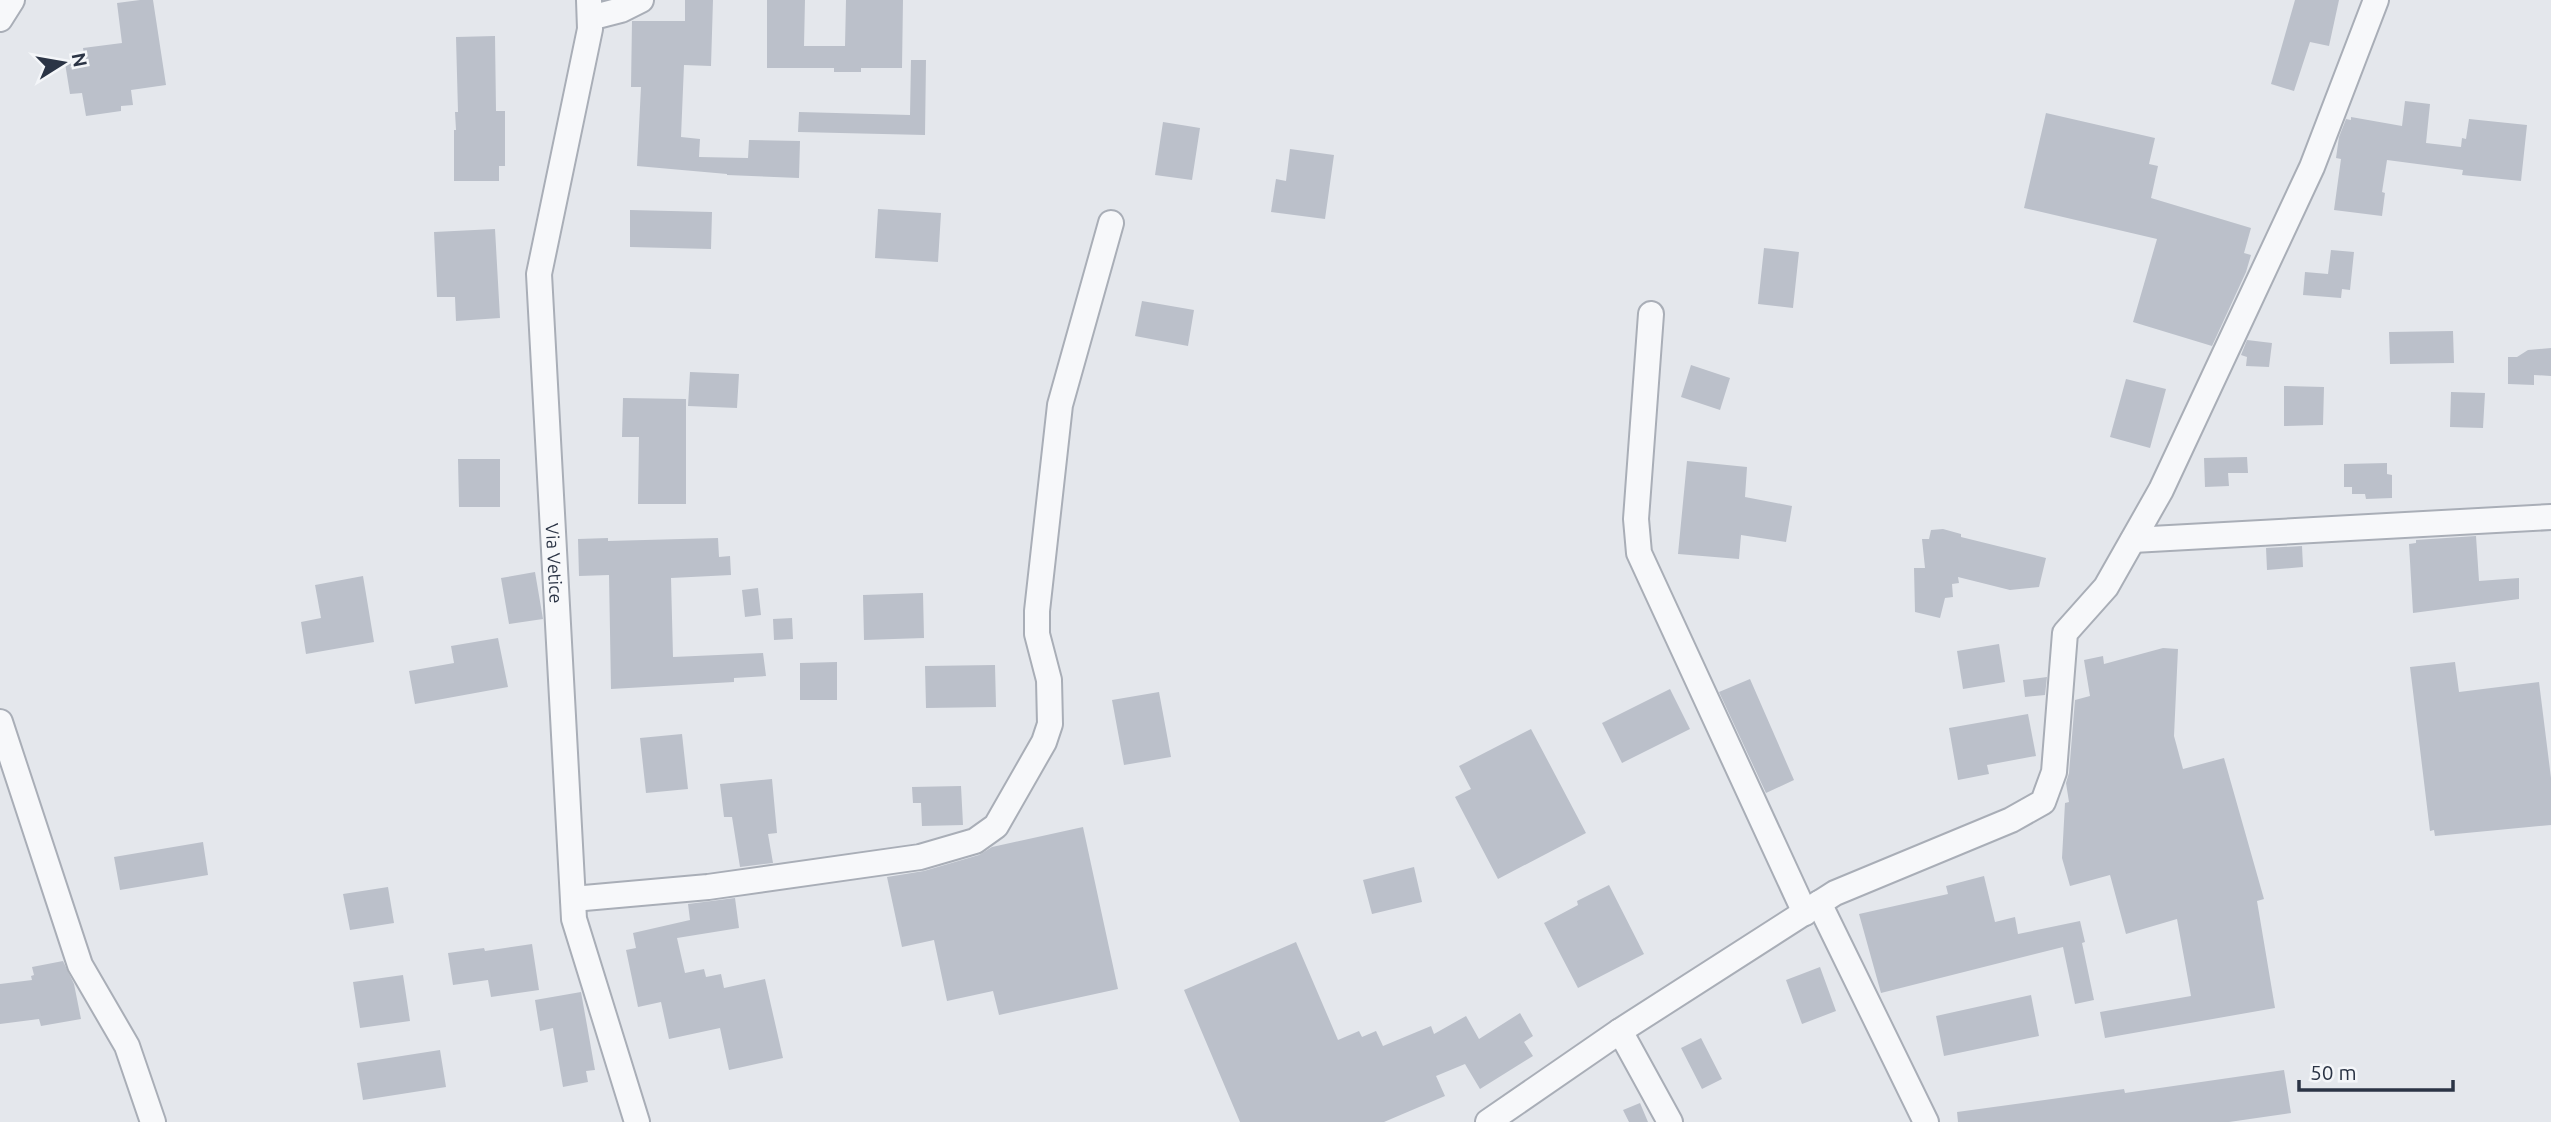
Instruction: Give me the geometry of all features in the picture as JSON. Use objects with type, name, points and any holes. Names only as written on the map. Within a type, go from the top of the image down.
[{"type":"street","points":[[0,19],[12,0]]},
{"type":"street","points":[[589,9],[621,10],[641,0]]},
{"type":"street","points":[[1488,1122],[1620,1031],[1835,893],[2011,820],[2043,802],[2054,772],[2065,633],[2106,587],[2161,490],[2312,167],[2376,0]]},
{"type":"street","name":"Via Vetice","points":[[589,9],[590,29],[539,274],[574,919],[637,1122]]},
{"type":"street","points":[[573,899],[708,887],[920,857],[975,841],[996,826],[1044,742],[1050,724],[1049,680],[1037,634],[1037,611],[1060,405],[1111,223]]},
{"type":"street","points":[[1651,314],[1636,519],[1639,552],[1812,908],[1926,1122]]},
{"type":"street","points":[[2133,540],[2551,517]]},
{"type":"street","points":[[0,722],[80,965],[127,1046],[153,1122]]},
{"type":"street","points":[[1620,1031],[1670,1122]]},
{"type":"building","points":[[153,0],[166,85],[131,90],[133,105],[121,106],[121,111],[86,116],[82,93],[70,94],[65,63],[85,60],[83,48],[122,43],[117,3]]},
{"type":"building","points":[[685,0],[713,0],[711,66],[684,65],[681,137],[700,139],[699,157],[748,158],[749,140],[800,141],[799,178],[727,175],[637,166],[641,87],[631,87],[632,21],[685,21]]},
{"type":"building","points":[[767,0],[805,0],[804,46],[845,46],[846,0],[903,0],[902,68],[861,68],[861,72],[834,72],[834,68],[767,68]]},
{"type":"building","points":[[2295,0],[2339,0],[2329,46],[2310,42],[2294,91],[2271,84]]},
{"type":"building","points":[[495,36],[496,111],[505,111],[505,166],[499,166],[499,181],[454,181],[455,112],[458,112],[456,37]]},
{"type":"building","points":[[911,60],[926,60],[925,135],[798,132],[799,112],[910,115]]},
{"type":"building","points":[[2405,101],[2430,104],[2426,143],[2461,147],[2462,138],[2466,139],[2469,119],[2527,125],[2521,181],[2462,175],[2463,170],[2387,160],[2382,192],[2385,193],[2382,216],[2334,210],[2341,159],[2336,158],[2339,137],[2346,119],[2351,120],[2351,117],[2402,126]]},
{"type":"building","points":[[2046,113],[2155,138],[2149,164],[2158,166],[2151,198],[2251,228],[2244,253],[2251,255],[2246,272],[2212,346],[2133,322],[2157,239],[2024,208]]},
{"type":"building","points":[[1163,122],[1200,128],[1192,180],[1155,175]]},
{"type":"building","points":[[1290,149],[1334,155],[1325,219],[1271,212],[1276,179],[1286,181]]},
{"type":"building","points":[[878,209],[941,213],[938,262],[875,258]]},
{"type":"building","points":[[630,210],[712,212],[711,249],[630,247]]},
{"type":"building","points":[[495,229],[500,318],[456,321],[455,297],[437,297],[434,232]]},
{"type":"building","points":[[1764,248],[1799,252],[1793,308],[1758,304]]},
{"type":"building","points":[[2331,250],[2354,252],[2350,290],[2342,289],[2341,298],[2303,295],[2305,272],[2328,274]]},
{"type":"building","points":[[1142,301],[1194,310],[1188,346],[1135,336]]},
{"type":"building","points":[[2453,331],[2454,363],[2390,364],[2389,332]]},
{"type":"building","points":[[2247,340],[2272,343],[2269,367],[2246,366],[2247,357],[2241,355]]},
{"type":"building","points":[[2551,348],[2551,376],[2534,375],[2534,385],[2508,384],[2508,357],[2517,357],[2528,350]]},
{"type":"building","points":[[1691,365],[1730,378],[1720,410],[1681,397]]},
{"type":"building","points":[[690,372],[739,374],[737,408],[688,406]]},
{"type":"building","points":[[2126,379],[2166,389],[2150,448],[2110,437]]},
{"type":"building","points":[[2284,386],[2324,387],[2323,425],[2284,426]]},
{"type":"building","points":[[2451,392],[2485,393],[2483,428],[2450,427]]},
{"type":"building","points":[[623,398],[686,399],[686,504],[638,504],[639,437],[622,437]]},
{"type":"building","points":[[2247,457],[2248,473],[2228,473],[2229,486],[2205,487],[2204,458]]},
{"type":"building","points":[[458,459],[500,459],[500,507],[459,507]]},
{"type":"building","points":[[1687,461],[1747,467],[1745,497],[1792,506],[1786,542],[1741,535],[1739,559],[1678,554]]},
{"type":"building","points":[[2387,463],[2387,474],[2392,475],[2392,498],[2366,499],[2365,494],[2352,494],[2352,487],[2344,487],[2344,464]]},
{"type":"building","points":[[1943,529],[1961,534],[1961,537],[2046,558],[2039,587],[2010,590],[1958,577],[1959,583],[1952,584],[1953,597],[1945,598],[1940,618],[1915,612],[1914,568],[1925,568],[1922,539],[1929,539],[1931,530]]},
{"type":"building","points":[[2476,536],[2479,581],[2519,578],[2519,599],[2413,613],[2409,544],[2416,543],[2416,540]]},
{"type":"building","points":[[608,538],[608,541],[718,538],[719,557],[730,556],[731,575],[671,578],[673,657],[763,653],[766,676],[734,678],[734,682],[611,689],[609,575],[579,576],[578,539]]},
{"type":"building","points":[[2302,546],[2303,567],[2267,570],[2266,548]]},
{"type":"building","points":[[535,572],[543,619],[509,624],[501,578]]},
{"type":"building","points":[[363,576],[374,642],[306,654],[301,622],[321,618],[315,585]]},
{"type":"building","points":[[758,588],[761,615],[745,617],[742,590]]},
{"type":"building","points":[[923,593],[924,638],[864,640],[863,595]]},
{"type":"building","points":[[792,618],[793,639],[774,640],[773,619]]},
{"type":"building","points":[[498,638],[508,687],[415,704],[409,671],[454,663],[451,646]]},
{"type":"building","points":[[1999,644],[2005,682],[1963,689],[1957,651]]},
{"type":"building","points":[[2163,648],[2178,649],[2174,736],[2183,769],[2224,758],[2264,899],[2257,901],[2275,1008],[2105,1038],[2100,1012],[2191,996],[2177,919],[2126,934],[2110,875],[2070,886],[2062,858],[2065,803],[2069,802],[2066,783],[2075,700],[2090,696],[2084,660],[2103,656],[2104,664]]},
{"type":"building","points":[[837,662],[837,700],[800,700],[800,663]]},
{"type":"building","points":[[2455,662],[2459,692],[2539,682],[2551,778],[2551,825],[2435,836],[2434,830],[2430,831],[2410,667]]},
{"type":"building","points":[[995,665],[996,707],[926,708],[925,666]]},
{"type":"building","points":[[2047,677],[2045,695],[2025,697],[2023,680]]},
{"type":"building","points":[[1750,679],[1794,780],[1766,793],[1719,692]]},
{"type":"building","points":[[1670,689],[1690,729],[1622,763],[1602,723]]},
{"type":"building","points":[[1159,692],[1171,757],[1124,765],[1112,700]]},
{"type":"building","points":[[2028,714],[2036,756],[1987,765],[1989,774],[1958,780],[1949,728]]},
{"type":"building","points":[[1531,729],[1586,833],[1498,879],[1455,797],[1471,789],[1459,766]]},
{"type":"building","points":[[682,734],[688,789],[646,793],[640,738]]},
{"type":"building","points":[[772,779],[777,833],[768,834],[773,863],[740,867],[732,817],[724,817],[720,784]]},
{"type":"building","points":[[961,786],[963,825],[922,826],[921,803],[913,803],[912,787]]},
{"type":"building","points":[[1083,827],[1118,989],[999,1015],[993,991],[947,1001],[934,940],[902,947],[887,877],[924,871],[979,855],[992,847]]},
{"type":"building","points":[[203,842],[208,875],[120,890],[114,857]]},
{"type":"building","points":[[1414,867],[1422,902],[1372,914],[1363,880]]},
{"type":"building","points":[[1984,876],[1995,922],[2015,917],[2018,934],[2080,921],[2094,1000],[2075,1004],[2063,947],[1881,993],[1859,914],[1948,894],[1946,886]]},
{"type":"building","points":[[1609,885],[1644,954],[1578,988],[1544,923],[1578,905],[1577,901]]},
{"type":"building","points":[[388,887],[394,923],[350,930],[343,894]]},
{"type":"building","points":[[735,898],[739,928],[677,938],[685,973],[704,969],[706,977],[721,974],[724,988],[765,979],[783,1058],[729,1070],[720,1028],[669,1039],[661,1002],[638,1007],[626,950],[636,948],[633,933],[690,920],[688,904]]},
{"type":"building","points":[[1296,942],[1338,1040],[1359,1031],[1362,1037],[1376,1031],[1383,1046],[1431,1026],[1434,1034],[1466,1016],[1479,1039],[1520,1013],[1533,1036],[1524,1042],[1533,1056],[1480,1089],[1465,1064],[1436,1076],[1445,1096],[1384,1122],[1240,1122],[1184,990]]},
{"type":"building","points":[[532,944],[539,990],[491,997],[488,980],[453,985],[448,953]]},
{"type":"building","points":[[63,961],[74,984],[81,1019],[41,1026],[39,1019],[0,1024],[0,984],[32,980],[32,967]]},
{"type":"building","points":[[1820,967],[1836,1011],[1802,1024],[1786,980]]},
{"type":"building","points":[[403,975],[410,1021],[360,1028],[353,982]]},
{"type":"building","points":[[581,992],[595,1070],[586,1071],[588,1082],[563,1087],[553,1028],[540,1031],[535,1000]]},
{"type":"building","points":[[2031,995],[2039,1036],[1944,1056],[1936,1016]]},
{"type":"building","points":[[1701,1038],[1722,1079],[1702,1089],[1681,1048]]},
{"type":"building","points":[[440,1050],[446,1087],[363,1100],[357,1063]]},
{"type":"building","points":[[2284,1070],[2291,1113],[2229,1122],[1958,1122],[1957,1112],[2124,1089],[2125,1093]]},
{"type":"building","points":[[1640,1103],[1648,1122],[1629,1122],[1623,1110]]}]
